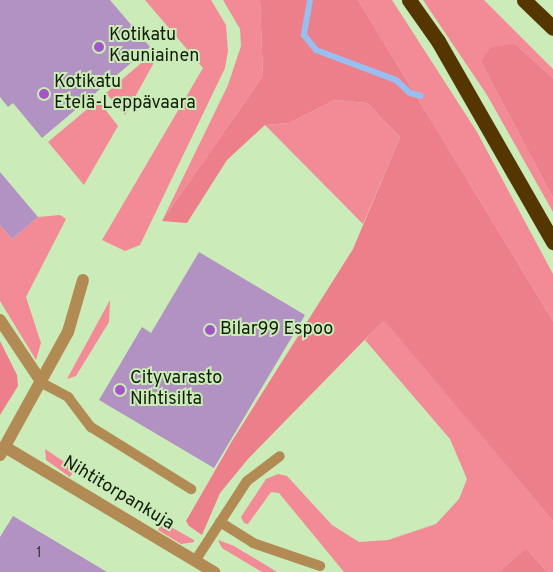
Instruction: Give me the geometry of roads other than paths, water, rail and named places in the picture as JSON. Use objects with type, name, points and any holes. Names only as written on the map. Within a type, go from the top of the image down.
[{"type":"highway","points":[[409,0],[438,41],[553,242]]},
{"type":"highway","points":[[524,0],[553,28]]},
{"type":"street","points":[[2,451],[42,382],[68,332],[83,280]]},
{"type":"street","points":[[0,320],[42,382]]},
{"type":"street","name":"Nihtitorpankuja","points":[[2,451],[214,572]]},
{"type":"lane","points":[[42,382],[68,397],[91,426],[191,489]]},
{"type":"lane","points":[[195,561],[247,481],[280,456]]},
{"type":"lane","points":[[220,522],[253,543],[320,566]]},
{"type":"waterway","points":[[310,0],[304,35],[316,50],[396,80],[410,93],[421,96]]},
{"type":"place","name":"Kotikatu Kauniainen","points":[[99,47]]},
{"type":"place","name":"Kotikatu Etelä-Leppävaara","points":[[44,94]]},
{"type":"place","name":"Bilar99 Espoo","points":[[210,330]]},
{"type":"place","name":"Cityvarasto Nihtisilta","points":[[120,390]]}]
